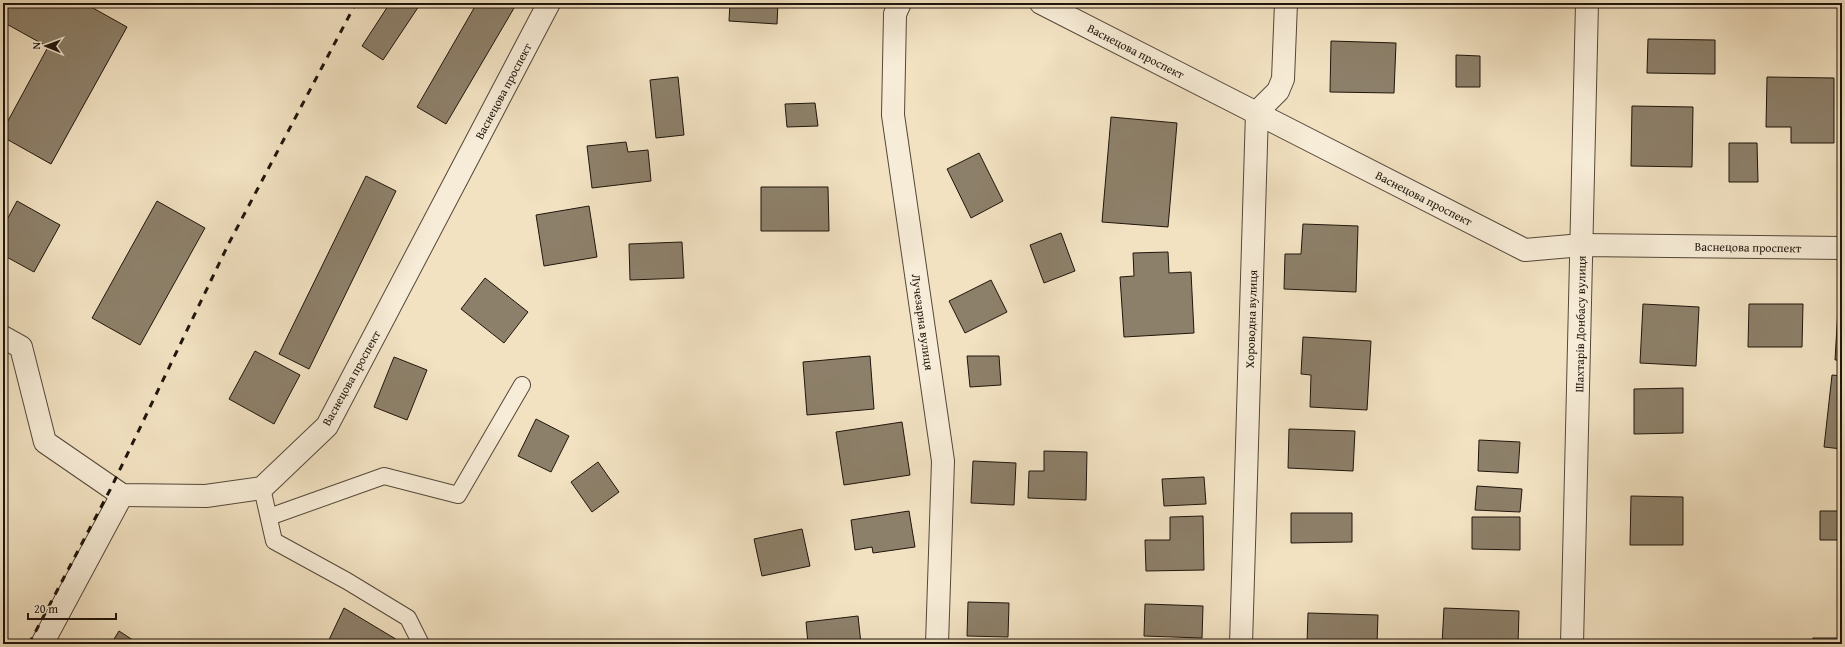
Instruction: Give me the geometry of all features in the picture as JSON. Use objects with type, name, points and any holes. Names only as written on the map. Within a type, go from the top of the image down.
[{"type":"street","name":"Васнецова проспект","points":[[262,488],[327,426],[549,3]]},
{"type":"street","name":"Лучезарна вулиця","points":[[900,3],[895,14],[893,115],[943,461],[937,644]]},
{"type":"street","name":"Васнецова проспект","points":[[1041,3],[1525,250],[1582,245],[1842,248]]},
{"type":"street","points":[[1257,112],[1278,91],[1283,79],[1286,3]]},
{"type":"street","name":"Шахтарів Донбасу вулиця","points":[[1572,644],[1587,3]]},
{"type":"street","name":"Хороводна вулиця","points":[[1241,644],[1257,112]]},
{"type":"street","points":[[3,337],[21,347],[46,442],[122,495],[206,496],[262,488]]},
{"type":"street","points":[[42,644],[122,495]]},
{"type":"lane","points":[[269,517],[384,476],[458,495],[522,385]]},
{"type":"lane","points":[[262,488],[274,541],[347,581],[408,618],[421,644]]},
{"type":"building","points":[[3,3],[84,3],[127,27],[51,164],[3,137],[3,130],[48,47],[3,22]]},
{"type":"building","points":[[390,3],[421,3],[383,60],[362,46]]},
{"type":"building","points":[[477,3],[517,3],[446,124],[417,107]]},
{"type":"building","points":[[730,3],[778,3],[777,24],[729,21]]},
{"type":"building","points":[[1337,3],[1391,3],[1391,6]]},
{"type":"building","points":[[1648,39],[1715,40],[1715,74],[1647,73]]},
{"type":"building","points":[[1331,41],[1396,43],[1394,93],[1330,92]]},
{"type":"building","points":[[1456,55],[1480,56],[1480,87],[1456,87]]},
{"type":"building","points":[[678,77],[684,135],[656,138],[650,80]]},
{"type":"building","points":[[1767,77],[1834,78],[1834,143],[1791,143],[1791,127],[1766,127]]},
{"type":"building","points":[[815,103],[818,126],[787,127],[785,104]]},
{"type":"building","points":[[1632,106],[1693,107],[1692,167],[1631,166]]},
{"type":"building","points":[[1111,117],[1177,123],[1168,227],[1102,222]]},
{"type":"building","points":[[626,142],[628,152],[648,150],[651,181],[592,188],[587,146]]},
{"type":"building","points":[[1729,143],[1757,143],[1758,182],[1729,182]]},
{"type":"building","points":[[979,153],[1003,201],[971,218],[947,169]]},
{"type":"building","points":[[366,176],[396,191],[309,369],[279,354]]},
{"type":"building","points":[[761,187],[828,187],[829,231],[761,231]]},
{"type":"building","points":[[17,201],[60,225],[34,272],[3,255],[3,227]]},
{"type":"building","points":[[157,201],[205,228],[140,345],[92,318]]},
{"type":"building","points":[[589,206],[597,257],[544,266],[536,215]]},
{"type":"building","points":[[1303,224],[1358,226],[1356,292],[1284,289],[1285,254],[1301,254]]},
{"type":"building","points":[[1061,233],[1075,271],[1044,283],[1030,245]]},
{"type":"building","points":[[682,242],[684,278],[630,280],[629,244]]},
{"type":"building","points":[[1168,252],[1169,273],[1191,272],[1194,333],[1124,337],[1120,277],[1134,276],[1133,253]]},
{"type":"building","points":[[485,278],[528,312],[504,343],[461,309]]},
{"type":"building","points":[[991,280],[1007,312],[965,333],[949,301]]},
{"type":"building","points":[[1643,304],[1699,307],[1696,366],[1640,363]]},
{"type":"building","points":[[1749,304],[1803,304],[1802,347],[1748,347]]},
{"type":"building","points":[[1838,309],[1842,309],[1842,360],[1835,360]]},
{"type":"building","points":[[1303,337],[1371,341],[1367,410],[1310,407],[1311,375],[1301,374]]},
{"type":"building","points":[[255,351],[300,375],[274,424],[229,399]]},
{"type":"building","points":[[870,356],[874,409],[807,415],[803,362]]},
{"type":"building","points":[[967,356],[999,356],[1001,385],[970,387]]},
{"type":"building","points":[[394,357],[427,370],[407,420],[374,407]]},
{"type":"building","points":[[1832,375],[1842,376],[1842,449],[1824,447]]},
{"type":"building","points":[[1683,388],[1683,433],[1634,434],[1634,389]]},
{"type":"building","points":[[536,419],[569,436],[551,472],[518,456]]},
{"type":"building","points":[[902,422],[910,475],[844,485],[836,432]]},
{"type":"building","points":[[1289,429],[1355,431],[1353,471],[1288,468]]},
{"type":"building","points":[[1479,440],[1520,442],[1518,473],[1478,471]]},
{"type":"building","points":[[1044,451],[1087,452],[1086,500],[1028,498],[1029,471],[1044,471]]},
{"type":"building","points":[[973,461],[1016,463],[1014,505],[971,503]]},
{"type":"building","points":[[598,462],[619,492],[592,512],[571,482]]},
{"type":"building","points":[[1204,477],[1206,504],[1164,506],[1162,479]]},
{"type":"building","points":[[1477,486],[1522,489],[1520,512],[1475,510]]},
{"type":"building","points":[[1631,496],[1683,497],[1683,545],[1630,545]]},
{"type":"building","points":[[1839,502],[1842,502],[1842,551],[1839,551],[1838,540],[1820,540],[1820,511],[1838,511]]},
{"type":"building","points":[[909,511],[915,547],[873,553],[872,547],[855,550],[851,520]]},
{"type":"building","points":[[1291,513],[1352,513],[1352,542],[1291,543]]},
{"type":"building","points":[[1203,516],[1204,570],[1146,571],[1145,540],[1170,540],[1170,517]]},
{"type":"building","points":[[1472,517],[1520,517],[1520,550],[1472,549]]},
{"type":"building","points":[[802,529],[810,566],[762,576],[754,539]]},
{"type":"building","points":[[968,602],[1009,603],[1008,637],[967,636]]},
{"type":"building","points":[[1145,604],[1203,606],[1202,638],[1144,636]]},
{"type":"building","points":[[344,608],[399,641],[399,644],[327,644]]},
{"type":"building","points":[[1444,608],[1519,611],[1518,644],[1442,644]]},
{"type":"building","points":[[1308,613],[1378,615],[1377,644],[1307,644]]},
{"type":"building","points":[[858,616],[861,644],[808,644],[806,622]]},
{"type":"building","points":[[119,631],[139,644],[111,644]]},
{"type":"building","points":[[1813,638],[1842,638],[1842,644],[1813,644]]},
{"type":"building","points":[[1629,640],[1679,641],[1679,644],[1629,644]]},
{"type":"railway","points":[[29,644],[111,488],[229,243],[356,3]]}]
